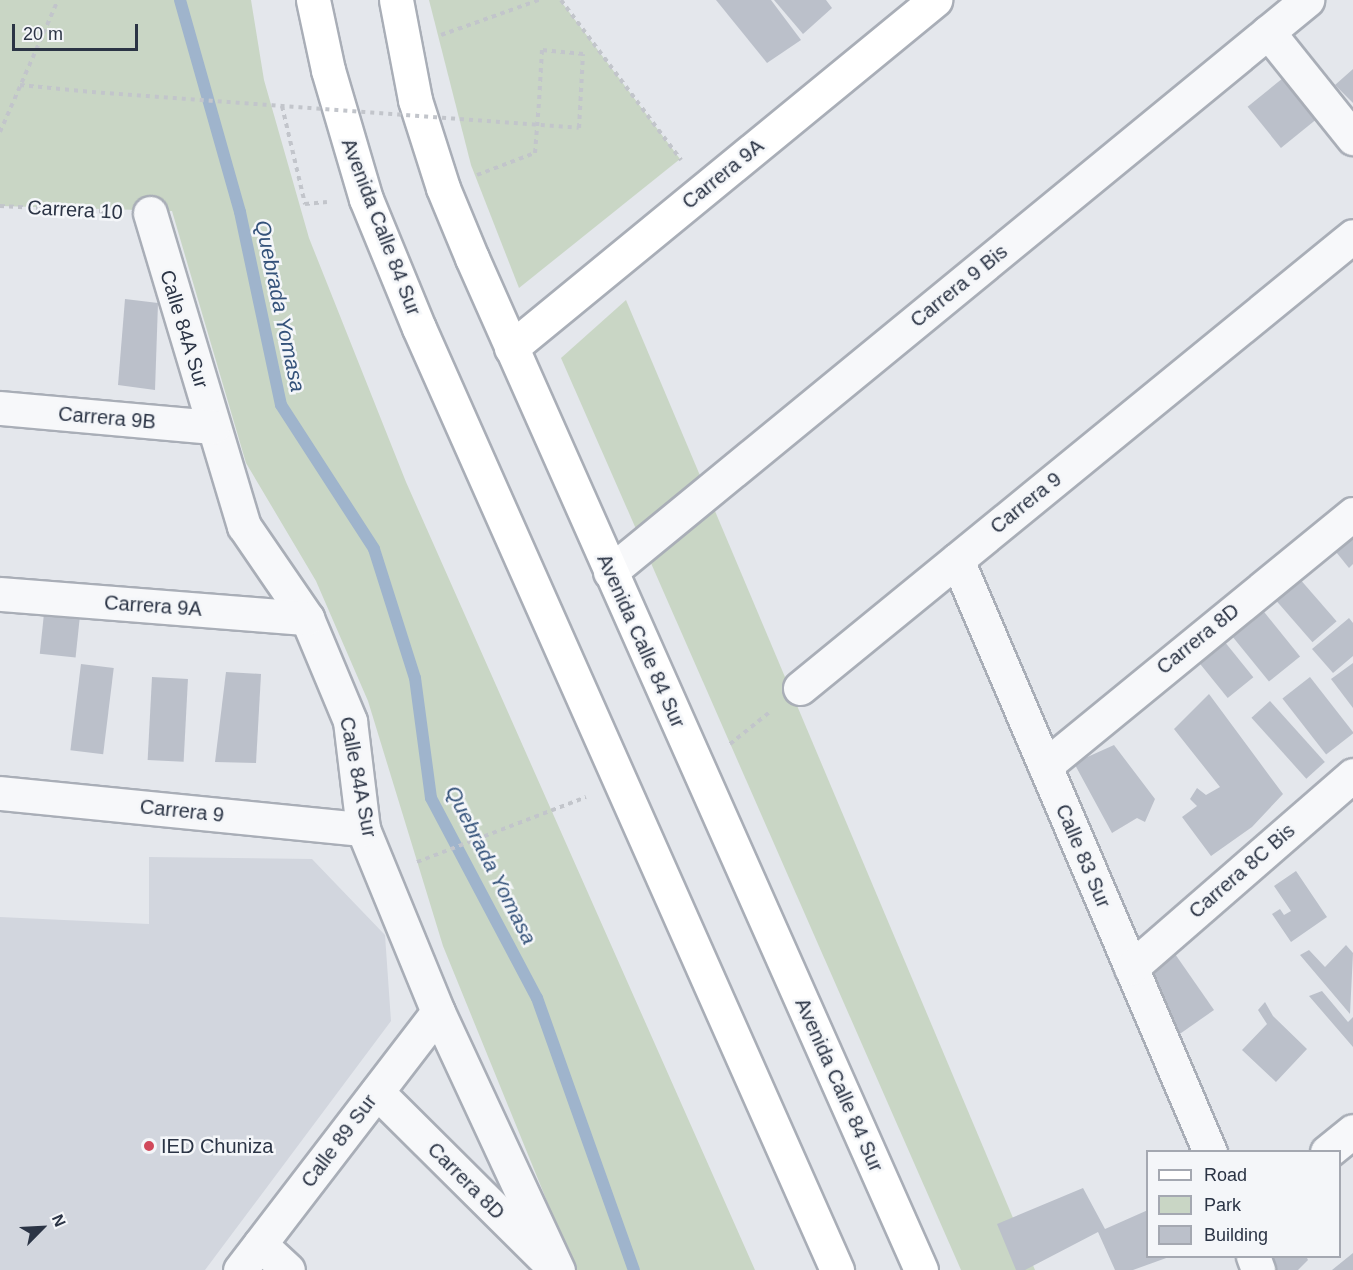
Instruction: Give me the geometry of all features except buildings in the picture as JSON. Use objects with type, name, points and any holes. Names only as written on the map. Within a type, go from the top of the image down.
[{"type":"main road","name":"Avenida Calle 84 Sur","points":[[313,0],[328,70],[366,199],[419,328],[837,1270]]},
{"type":"main road","name":"Avenida Calle 84 Sur","points":[[396,0],[415,100],[443,188],[511,348],[921,1270]]},
{"type":"main road","name":"Carrera 9A","points":[[511,348],[935,0]]},
{"type":"street","name":"Carrera 9 Bis","points":[[610,572],[1307,0]]},
{"type":"street","points":[[1268,32],[1353,138]]},
{"type":"street","name":"Calle 84A Sur","points":[[150,213],[244,526],[307,618],[350,721],[363,829],[438,1012],[557,1270]]},
{"type":"street","name":"Carrera 9","points":[[800,688],[1353,236]]},
{"type":"street","name":"Carrera 9B","points":[[0,408],[213,427]]},
{"type":"street","name":"Carrera 8D","points":[[1045,766],[1353,514]]},
{"type":"street","name":"Calle 83 Sur","points":[[957,560],[1209,1150]]},
{"type":"street","name":"Carrera 9A","points":[[0,594],[307,618]]},
{"type":"street","name":"Carrera 8C Bis","points":[[1131,968],[1353,775]]},
{"type":"street","name":"Carrera 9","points":[[0,793],[363,829]]},
{"type":"street","name":"Calle 89 Sur","points":[[240,1270],[438,1012]]},
{"type":"street","name":"Carrera 8D","points":[[377,1092],[557,1270]]},
{"type":"street","points":[[1329,1150],[1353,1131]]},
{"type":"street","points":[[260,1244],[288,1270]]},
{"type":"path","points":[[0,132],[58,0]]},
{"type":"path","points":[[404,48],[539,0]]},
{"type":"path","points":[[561,0],[703,190]]},
{"type":"path","points":[[20,85],[92,92],[282,106],[579,128],[584,54],[542,50],[539,102],[535,153],[443,188]]},
{"type":"path","points":[[282,106],[305,204]]},
{"type":"path","name":"Carrera 10","points":[[0,206],[150,213]]},
{"type":"path","points":[[699,770],[800,688]]},
{"type":"path","points":[[414,862],[621,784]]},
{"type":"shaded area","name":"IED Chuniza","points":[[149,857],[312,859],[385,935],[391,1021],[205,1270],[0,1270],[0,917],[149,924]]},
{"type":"green space","points":[[0,0],[251,0],[264,80],[309,238],[406,482],[755,1270],[575,1270],[443,946],[368,701],[316,581],[246,463],[172,211],[0,206]]},
{"type":"green space","points":[[429,0],[560,0],[680,159],[519,288],[471,165]]},
{"type":"green space","points":[[626,300],[1035,1270],[961,1270],[561,358]]},
{"type":"waterway","name":"Quebrada Yomasa","points":[[180,0],[240,212],[281,405],[374,549],[415,678],[431,798],[537,998],[634,1270]]},
{"type":"place","name":"IED Chuniza","points":[[149,1146]]}]
